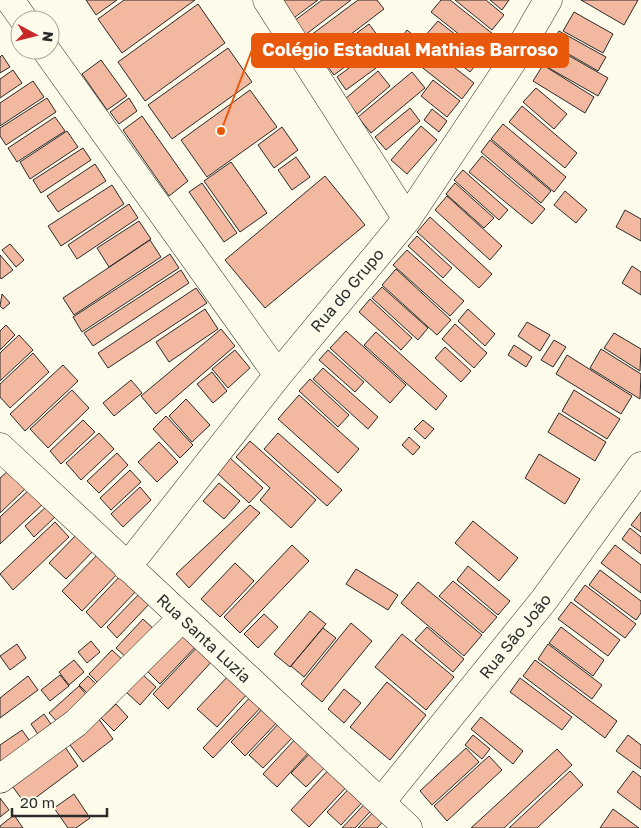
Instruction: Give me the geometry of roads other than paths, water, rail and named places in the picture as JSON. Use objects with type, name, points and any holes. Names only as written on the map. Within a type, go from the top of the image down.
[{"type":"street","points":[[267,0],[407,219]]},
{"type":"street","name":"Rua do Grupo","points":[[127,567],[278,374],[407,219],[514,59],[548,0]]},
{"type":"street","points":[[53,60],[278,374]]},
{"type":"street","name":"Rua Santa Luzia","points":[[0,447],[408,828]]},
{"type":"street","name":"Rua São João","points":[[381,802],[544,600],[641,466]]},
{"type":"street","points":[[0,779],[76,723],[182,618]]},
{"type":"place","name":"Colégio Estadual Mathias Barroso","points":[[221,131]]}]
